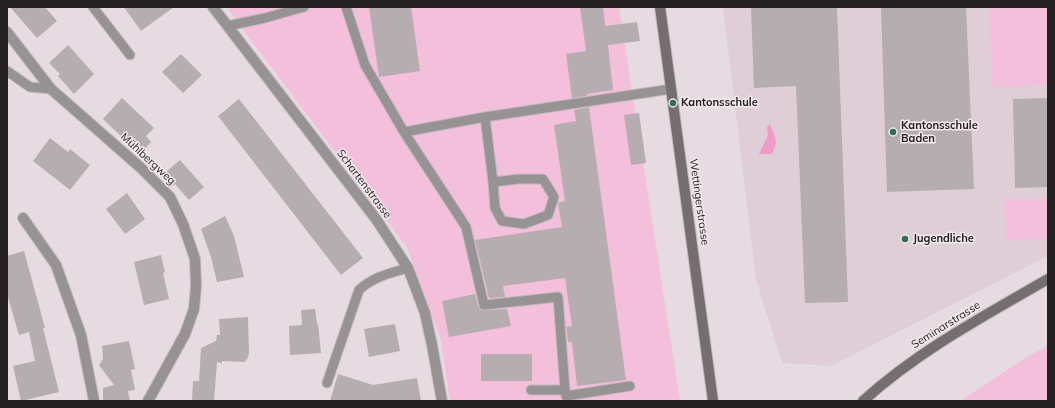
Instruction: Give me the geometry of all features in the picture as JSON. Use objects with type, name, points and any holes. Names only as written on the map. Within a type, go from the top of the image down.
[{"type":"main road","name":"Wettingerstrasse","points":[[660,7],[713,401]]},
{"type":"main road","name":"Seminarstrasse","points":[[863,401],[885,380],[932,347],[1048,279]]},
{"type":"street","name":"Schartenstrasse","points":[[213,7],[376,219],[408,268],[425,313],[442,401]]},
{"type":"street","name":"Mühlbergweg","points":[[7,32],[51,89],[141,168],[170,197],[183,224],[195,259],[196,286],[194,309],[185,334],[148,401]]},
{"type":"street","points":[[23,218],[56,265],[81,335],[94,401]]},
{"type":"lane","points":[[93,7],[130,55]]},
{"type":"lane","points":[[228,26],[265,18],[304,7]]},
{"type":"lane","points":[[346,7],[365,65],[404,132],[466,228],[484,305],[558,297],[566,396],[630,386]]},
{"type":"lane","points":[[7,71],[30,87],[51,89]]},
{"type":"lane","points":[[404,132],[485,117],[671,89]]},
{"type":"lane","points":[[485,117],[495,208],[502,220],[524,224],[548,216],[554,197],[543,179],[519,179],[493,182]]},
{"type":"lane","points":[[327,383],[359,290],[366,283],[377,277],[408,268]]},
{"type":"lane","points":[[531,390],[565,390]]},
{"type":"shaded area","points":[[227,7],[619,7],[680,401],[450,401],[441,340],[407,247]]},
{"type":"shaded area","name":"Kantonsschule Baden","points":[[723,7],[1048,7],[1048,256],[831,366],[782,363],[756,279]]},
{"type":"shaded area","points":[[989,7],[1048,7],[1048,85],[992,87]]},
{"type":"shaded area","points":[[770,124],[776,139],[774,150],[772,154],[759,154],[768,135],[767,127]]},
{"type":"shaded area","points":[[1048,199],[1048,239],[1006,240],[1004,200]]},
{"type":"shaded area","points":[[1048,346],[1048,401],[960,401],[1030,355]]},
{"type":"building","points":[[10,7],[45,7],[57,21],[37,38]]},
{"type":"building","points":[[124,7],[174,7],[141,31]]},
{"type":"building","points":[[369,7],[411,7],[420,71],[379,77]]},
{"type":"building","points":[[580,7],[603,7],[605,26],[637,22],[640,41],[608,45],[613,90],[572,98],[566,54],[586,51]]},
{"type":"building","points":[[751,7],[837,7],[848,302],[805,303],[796,86],[754,88]]},
{"type":"building","points":[[881,7],[966,7],[974,189],[887,192]]},
{"type":"building","points":[[68,45],[94,74],[74,94],[58,76],[60,74],[49,63]]},
{"type":"building","points":[[181,54],[202,75],[183,93],[162,72]]},
{"type":"building","points":[[122,98],[154,128],[146,136],[151,142],[140,154],[103,119]]},
{"type":"building","points":[[1048,98],[1048,187],[1015,188],[1013,99]]},
{"type":"building","points":[[239,99],[363,258],[341,275],[218,116]]},
{"type":"building","points":[[589,107],[626,380],[577,386],[572,342],[568,342],[566,327],[572,326],[565,278],[503,286],[505,297],[489,298],[475,240],[562,227],[558,203],[565,201],[554,125],[576,121],[574,110]]},
{"type":"building","points":[[639,113],[646,163],[631,165],[624,115]]},
{"type":"building","points":[[50,138],[68,152],[70,149],[90,165],[70,190],[33,161]]},
{"type":"building","points":[[180,160],[204,187],[189,200],[175,184],[171,187],[161,176]]},
{"type":"building","points":[[127,193],[145,219],[125,234],[106,209]]},
{"type":"building","points":[[225,216],[234,236],[244,277],[217,282],[211,257],[201,229]]},
{"type":"building","points":[[24,251],[45,328],[43,328],[59,392],[21,401],[13,366],[35,361],[29,332],[19,335],[7,294],[7,256]]},
{"type":"building","points":[[161,255],[165,272],[163,273],[169,299],[144,305],[134,262]]},
{"type":"building","points":[[475,294],[478,306],[481,310],[507,309],[511,326],[449,337],[442,301]]},
{"type":"building","points":[[315,309],[321,353],[290,355],[289,326],[302,325],[301,310]]},
{"type":"building","points":[[248,317],[249,353],[245,362],[217,362],[214,401],[192,401],[193,381],[199,381],[201,348],[216,341],[217,335],[220,335],[219,319]]},
{"type":"building","points":[[395,324],[400,351],[369,357],[364,329]]},
{"type":"building","points":[[129,341],[135,369],[131,370],[135,390],[128,391],[130,401],[103,401],[103,388],[114,385],[99,365],[103,359],[102,346]]},
{"type":"building","points":[[481,354],[532,354],[532,381],[481,381]]},
{"type":"building","points":[[338,374],[373,385],[417,378],[421,401],[330,401]]},
{"type":"place","name":"Kantonsschule","points":[[673,103]]},
{"type":"place","name":"Kantonsschule Baden","points":[[893,132]]},
{"type":"place","name":"Jugendliche","points":[[905,239]]}]
